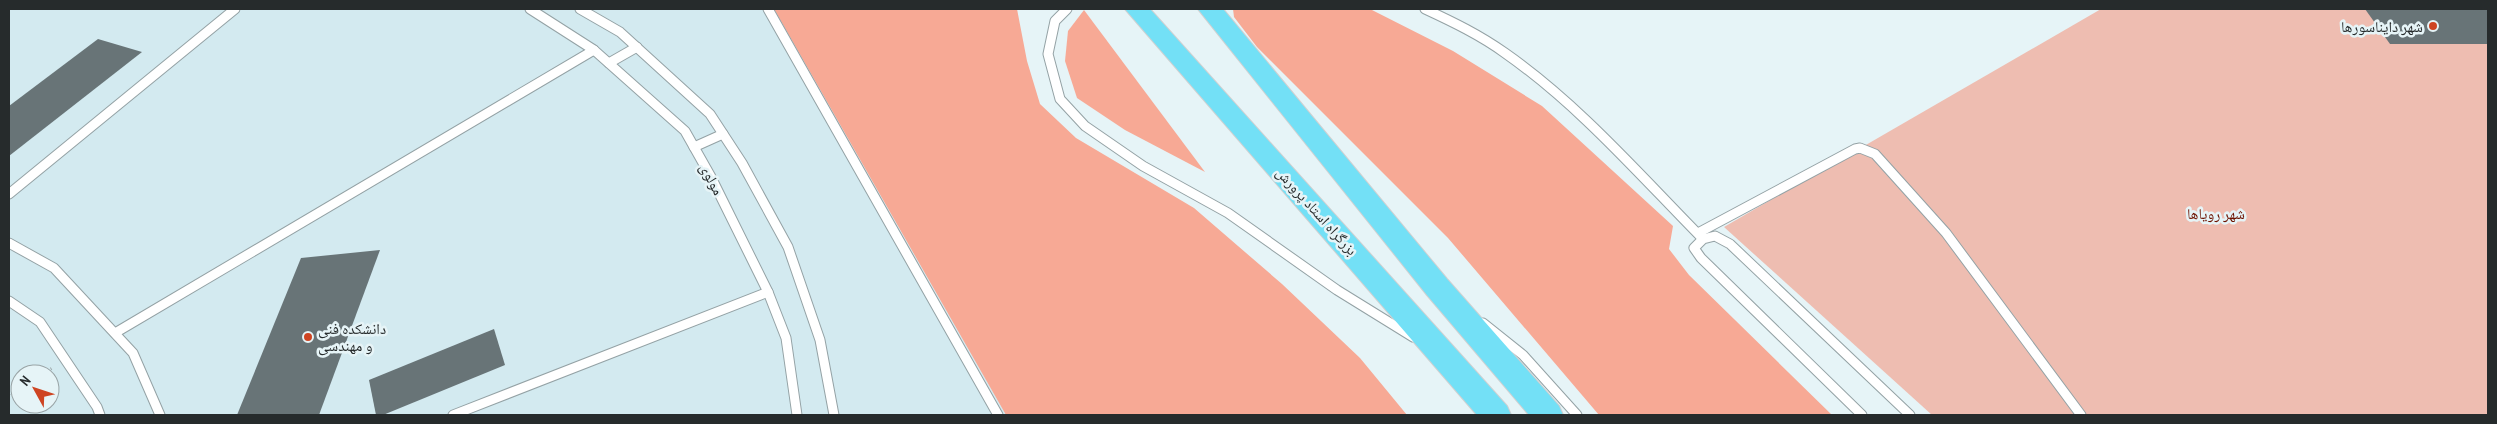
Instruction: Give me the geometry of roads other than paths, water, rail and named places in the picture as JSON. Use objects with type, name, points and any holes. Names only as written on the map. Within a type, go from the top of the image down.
[{"type":"highway","name":"بزرگراه استاد پرورش","points":[[1137,9],[1496,415]]},
{"type":"highway","points":[[1210,9],[1437,287],[1548,415]]},
{"type":"lane","points":[[9,194],[235,9]]},
{"type":"lane","name":"مولوی","points":[[530,9],[594,50],[685,131],[768,292],[786,338],[797,415]]},
{"type":"lane","points":[[580,9],[620,32],[710,114],[723,134],[788,247],[820,340],[834,415]]},
{"type":"lane","points":[[768,9],[998,415]]},
{"type":"lane","points":[[1067,9],[1055,21],[1048,54],[1060,100],[1085,126],[1143,166],[1228,212],[1337,290],[1447,358]]},
{"type":"lane","points":[[1426,9],[1504,51],[1583,116],[1700,236],[1715,236],[1730,244],[1910,415]]},
{"type":"lane","points":[[609,63],[636,47]]},
{"type":"lane","points":[[115,333],[594,50]]},
{"type":"lane","points":[[694,147],[723,134]]},
{"type":"lane","points":[[1862,415],[1701,258],[1694,248],[1700,236],[1855,149],[1868,150],[1875,154],[1946,233],[2081,415]]},
{"type":"lane","points":[[9,243],[54,268],[133,353],[160,415]]},
{"type":"lane","points":[[1437,287],[1523,355],[1577,415]]},
{"type":"lane","points":[[453,415],[768,292]]},
{"type":"lane","points":[[9,301],[40,322],[98,407],[100,415]]},
{"type":"place","name":"شهر دایناسورها","points":[[2433,26]]},
{"type":"place","name":"دانشکده فنی و مهندسی","points":[[308,337]]},
{"type":"park label","name":"شهر رویاها","points":[[2216,213]]}]
